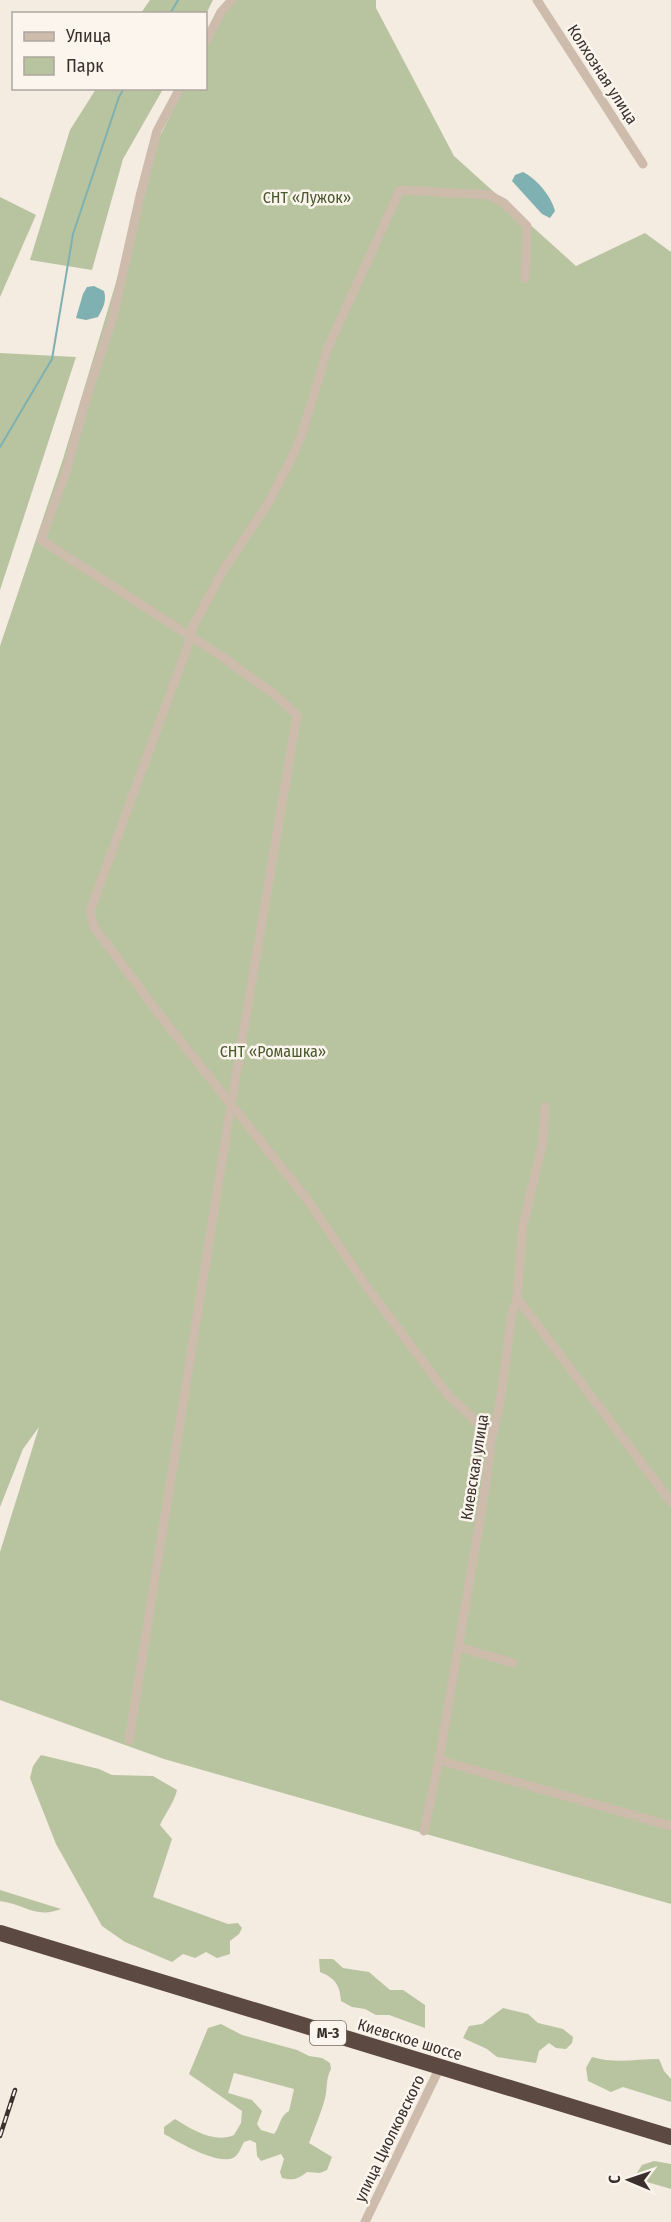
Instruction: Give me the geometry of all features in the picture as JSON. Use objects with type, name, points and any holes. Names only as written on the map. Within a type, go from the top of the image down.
[{"type":"highway","name":"Киевское шоссе","points":[[0,1934],[671,2137]]},
{"type":"street","points":[[207,39],[221,12],[232,0]]},
{"type":"street","name":"Колхозная улица","points":[[537,0],[644,164]]},
{"type":"street","points":[[129,1740],[231,1105],[297,715],[274,694],[191,637],[41,540],[66,472],[113,317],[157,131],[179,90]]},
{"type":"street","points":[[492,1436],[448,1395],[372,1294],[306,1198],[94,927],[90,911],[191,637],[192,628],[224,569],[270,500],[291,459],[301,437],[328,347],[400,190],[480,193],[498,199],[527,226],[525,278]]},
{"type":"street","name":"Киевская улица","points":[[424,1831],[439,1760],[492,1436],[500,1403],[512,1314],[517,1298],[523,1225],[543,1142],[545,1107]]},
{"type":"street","points":[[517,1298],[671,1502]]},
{"type":"street","points":[[459,1647],[513,1664]]},
{"type":"street","points":[[439,1760],[671,1826]]},
{"type":"street","name":"улица Циолковского","points":[[365,2222],[440,2067]]},
{"type":"green space","points":[[150,0],[213,0],[207,12],[142,12]]},
{"type":"green space","points":[[228,0],[376,0],[376,8],[454,156],[576,266],[645,233],[671,252],[671,1904],[164,1759],[0,1700],[0,1552],[39,1427],[23,1449],[0,1507],[0,646],[63,459],[160,136],[183,90],[207,90],[207,42]]},
{"type":"green space","points":[[95,90],[162,90],[123,159],[92,270],[30,260],[70,130]]},
{"type":"green space","points":[[0,197],[36,215],[0,297]]},
{"type":"green space","points":[[0,353],[76,357],[0,590]]},
{"type":"green space","points":[[41,1755],[99,1769],[112,1775],[153,1776],[177,1790],[160,1825],[172,1839],[153,1897],[228,1924],[238,1923],[242,1928],[239,1934],[230,1941],[230,1954],[217,1958],[206,1952],[195,1958],[183,1954],[172,1962],[125,1942],[102,1926],[56,1844],[30,1778],[33,1766]]},
{"type":"green space","points":[[0,1890],[61,1909],[52,1912],[37,1912],[0,1901]]},
{"type":"green space","points":[[319,1959],[333,1959],[343,1968],[369,1972],[390,1990],[403,1990],[425,2005],[425,2028],[389,2015],[376,2015],[341,2001],[336,1983],[320,1972]]},
{"type":"green space","points":[[503,2008],[528,2014],[538,2023],[563,2029],[573,2037],[572,2043],[566,2049],[556,2048],[549,2043],[539,2051],[536,2063],[497,2057],[487,2049],[463,2038],[469,2026],[482,2024]]},
{"type":"green space","points":[[221,2024],[242,2035],[297,2050],[330,2063],[331,2069],[325,2098],[309,2143],[332,2157],[327,2170],[320,2173],[307,2172],[295,2179],[286,2179],[282,2178],[280,2172],[284,2159],[281,2154],[261,2161],[257,2156],[256,2143],[250,2140],[244,2142],[235,2157],[226,2159],[198,2152],[164,2134],[164,2127],[175,2119],[203,2134],[219,2138],[234,2135],[241,2123],[242,2111],[189,2074],[208,2028]],"holes":[[[234,2073],[294,2089],[289,2111],[283,2116],[274,2134],[261,2130],[257,2124],[262,2111],[252,2100],[228,2093]]]},
{"type":"green space","points":[[592,2057],[617,2061],[659,2059],[664,2071],[671,2079],[671,2102],[623,2087],[611,2092],[588,2081],[586,2068]]},
{"type":"green space","points":[[654,2161],[671,2164],[671,2189],[635,2176],[642,2165]]},
{"type":"water","points":[[523,172],[538,183],[547,194],[555,211],[550,218],[542,214],[512,181],[515,175]]},
{"type":"water","points":[[94,286],[104,291],[105,295],[98,317],[86,320],[76,318],[83,294],[87,287]]},
{"type":"waterway","points":[[171,12],[178,0]]},
{"type":"waterway","points":[[0,447],[52,359],[73,234],[123,90]]},
{"type":"railway","points":[[0,2136],[15,2090]]},
{"type":"park label","name":"СНТ «Лужок»","points":[[307,197]]},
{"type":"park label","name":"СНТ «Ромашка»","points":[[273,1051]]}]
